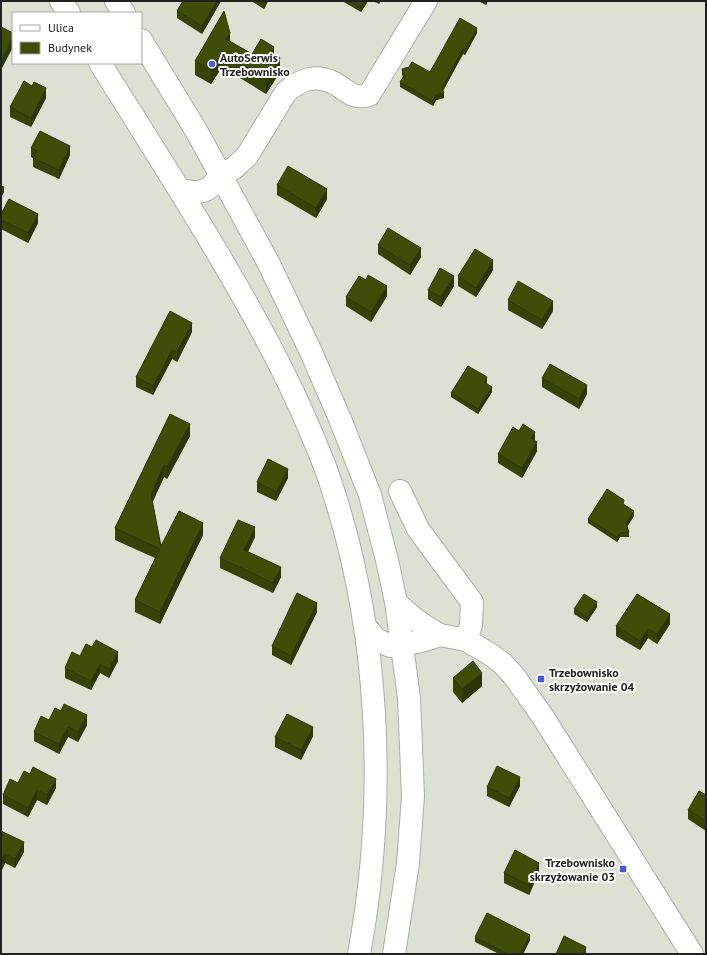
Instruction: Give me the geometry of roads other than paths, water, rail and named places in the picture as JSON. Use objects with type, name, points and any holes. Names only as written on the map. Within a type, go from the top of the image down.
[{"type":"main road","points":[[61,1],[68,12]]},
{"type":"main road","points":[[116,1],[123,12]]},
{"type":"main road","points":[[179,189],[192,193],[204,191],[214,185],[221,175],[234,168],[246,156],[286,92],[295,84],[305,79],[316,78],[332,82],[351,95],[361,97],[369,95],[426,1]]},
{"type":"main road","points":[[142,42],[194,126],[268,262],[311,352],[340,419],[370,495],[396,602],[403,645],[408,698],[413,796],[408,863],[394,954]]},
{"type":"main road","points":[[101,64],[179,189],[232,277],[272,348],[300,408],[327,473],[340,514],[354,565],[365,626],[376,738],[375,827],[365,922],[359,954]]},
{"type":"main road","points":[[400,491],[418,529],[472,602],[470,625],[466,640]]},
{"type":"main road","points":[[396,602],[416,621],[440,635],[466,640],[490,654],[502,663],[514,676],[543,717],[692,954]]},
{"type":"main road","points":[[365,626],[376,639],[383,644],[390,646],[403,645],[440,635]]},
{"type":"place","name":"AutoSerwis Trzebownisko","points":[[212,64]]},
{"type":"place","name":"Trzebownisko skrzyżowanie 04","points":[[541,679]]},
{"type":"place","name":"Trzebownisko skrzyżowanie 03","points":[[623,869]]}]
